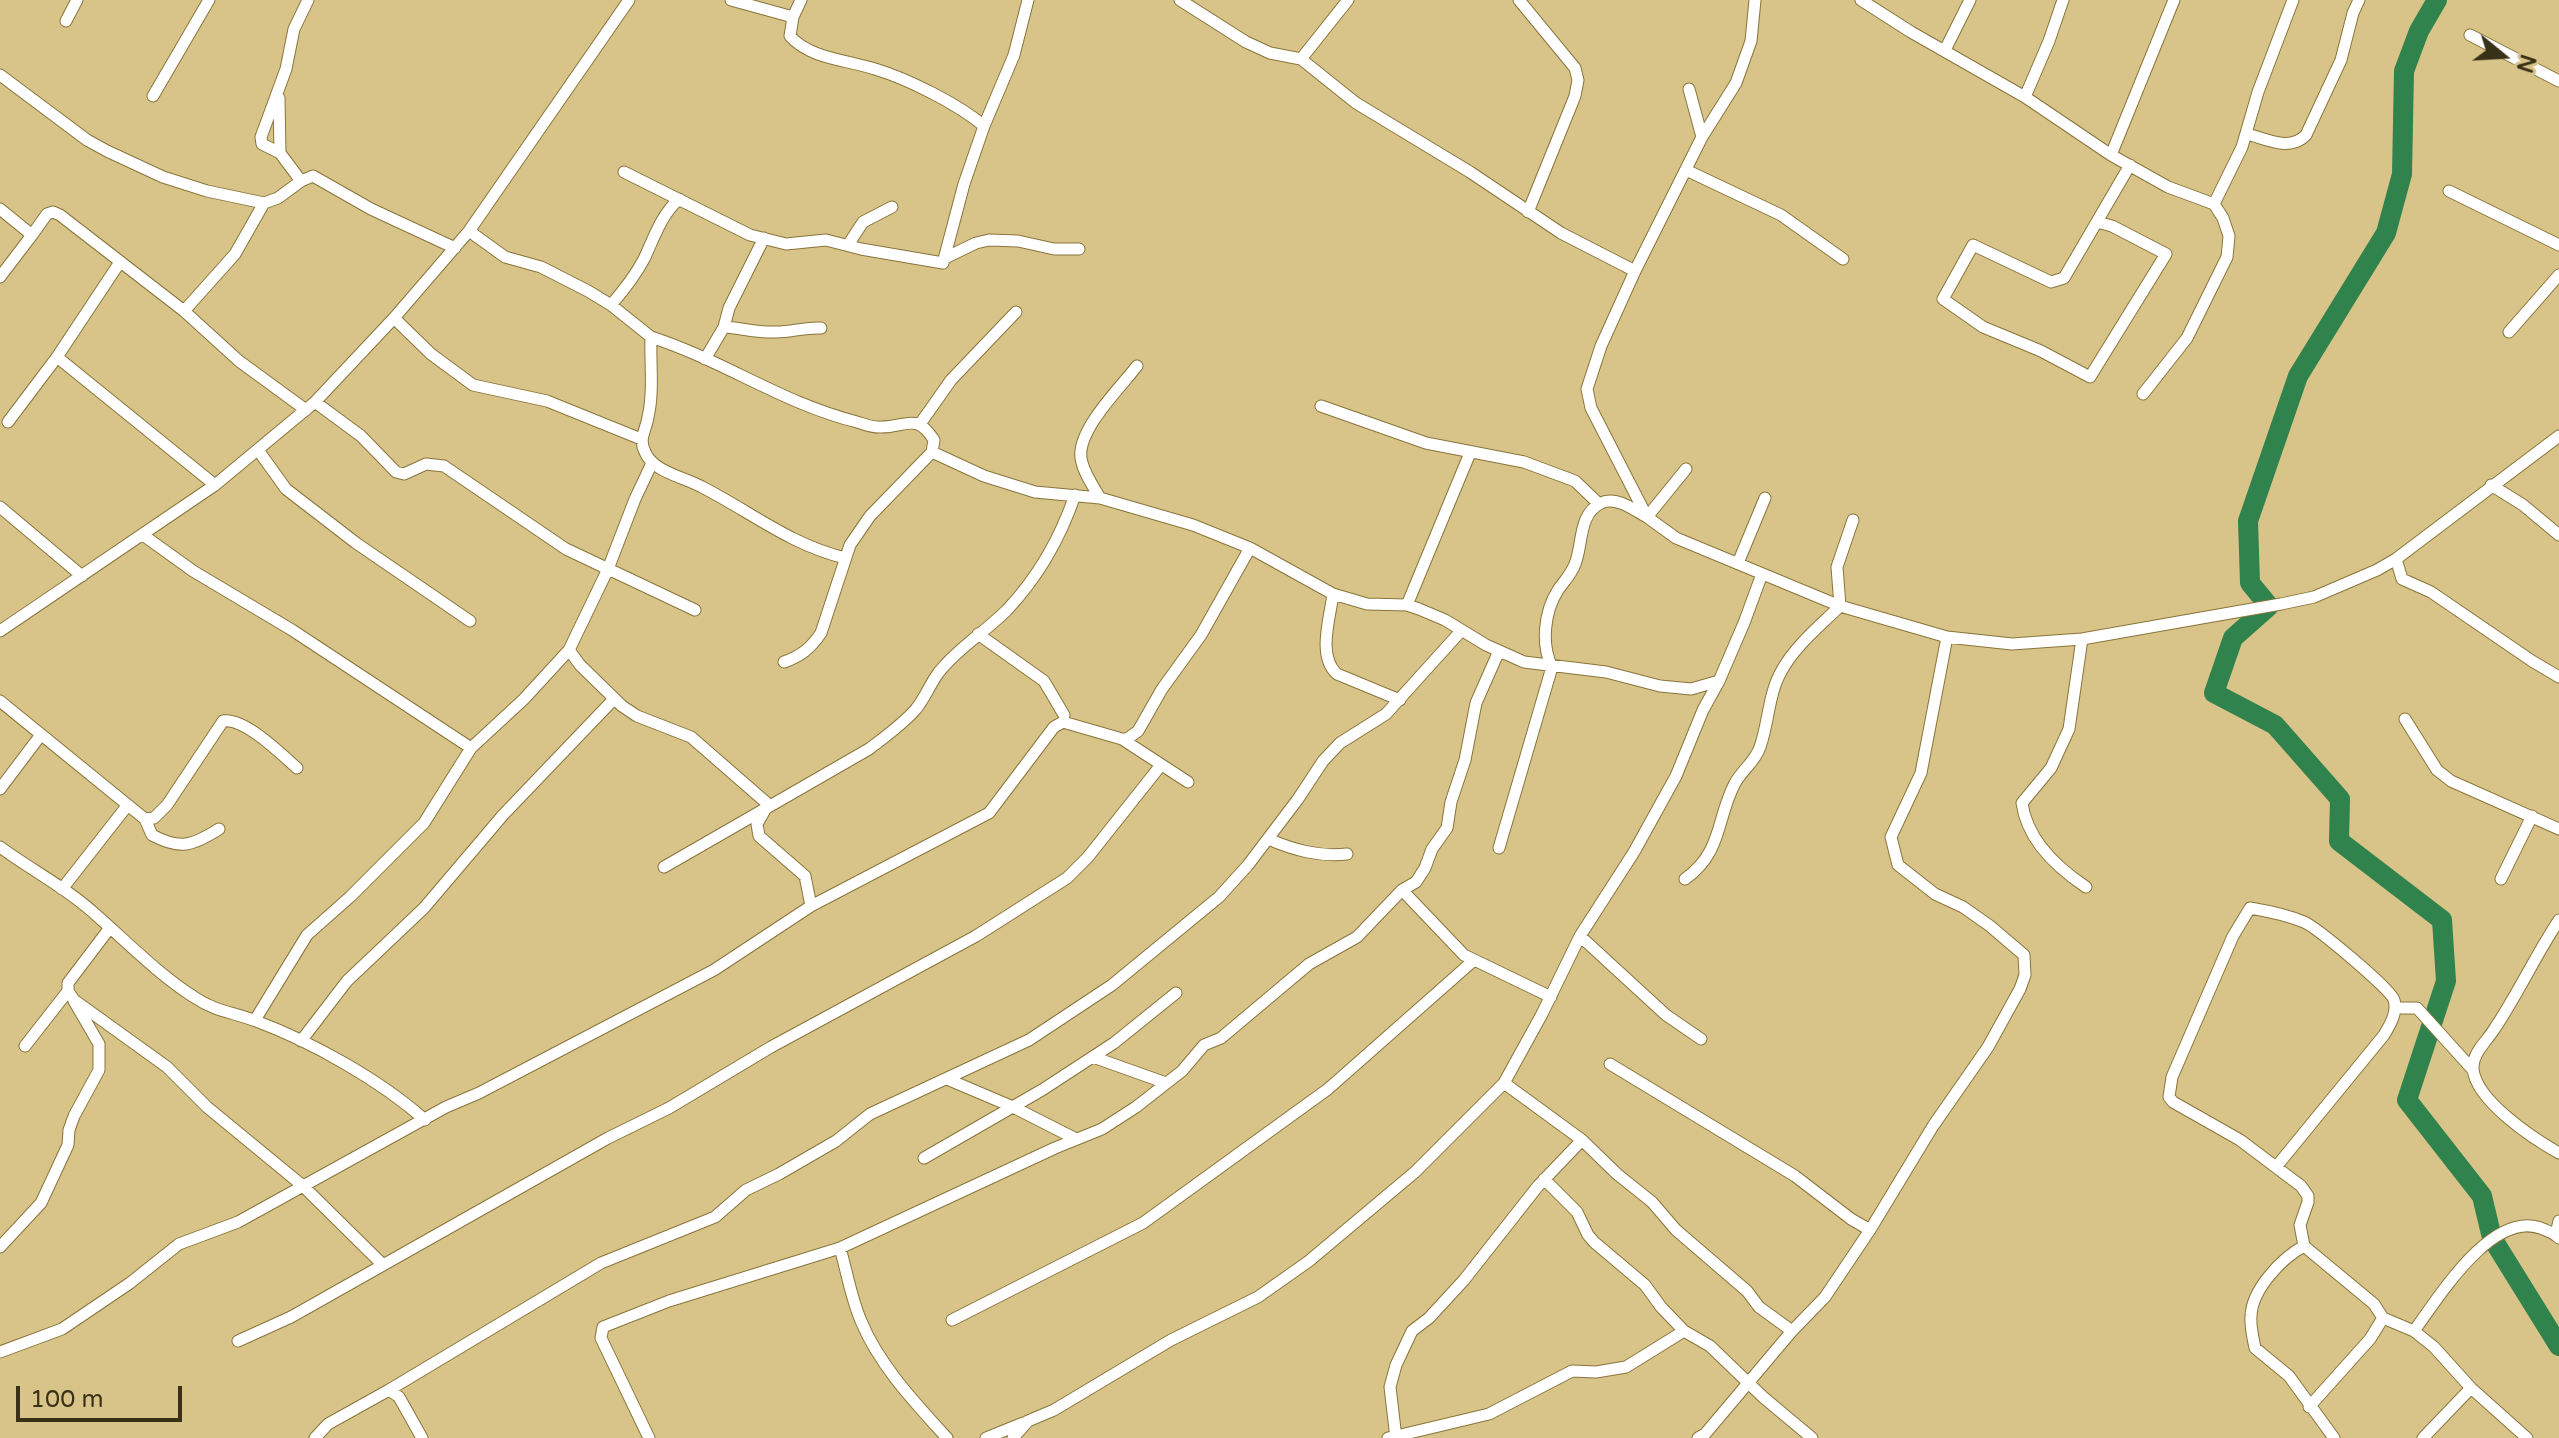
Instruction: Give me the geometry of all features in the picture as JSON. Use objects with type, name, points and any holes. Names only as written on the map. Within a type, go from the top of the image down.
[{"type":"street","points":[[66,21],[77,0]]},
{"type":"street","points":[[153,96],[209,0]]},
{"type":"street","points":[[301,181],[280,153],[262,144],[261,137],[286,69],[294,29],[308,0]]},
{"type":"street","points":[[0,631],[215,485],[311,406],[394,318],[469,231],[629,0]]},
{"type":"street","points":[[731,0],[793,17]]},
{"type":"street","points":[[801,0],[793,17],[790,36],[797,44],[913,84],[972,115],[984,126]]},
{"type":"street","points":[[624,172],[750,235],[786,244],[826,240],[943,263],[964,184],[1014,55],[1028,0]]},
{"type":"street","points":[[1180,0],[1246,42],[1270,53],[1301,59],[1356,103],[1470,172],[1528,212],[1635,271]]},
{"type":"street","points":[[1301,59],[1348,0]]},
{"type":"street","points":[[1519,0],[1575,68],[1578,80],[1560,137],[1528,212]]},
{"type":"street","points":[[1647,517],[1591,408],[1587,389],[1601,346],[1635,271],[1702,137],[1736,83],[1751,41],[1755,0]]},
{"type":"street","points":[[1861,0],[2025,97],[2111,155],[2168,187],[2214,204],[2229,236],[2227,257],[2187,338],[2143,394]]},
{"type":"street","points":[[1945,50],[1970,0]]},
{"type":"street","points":[[2025,97],[2063,0]]},
{"type":"street","points":[[2111,155],[2174,0]]},
{"type":"street","points":[[2247,134],[2289,145],[2299,143],[2306,135],[2341,60],[2359,0]]},
{"type":"street","points":[[2214,204],[2247,134],[2258,92],[2290,1]]},
{"type":"street","points":[[2470,35],[2559,81]]},
{"type":"street","points":[[0,75],[87,140],[163,177],[207,191],[264,203],[313,176],[371,209],[455,248]]},
{"type":"street","points":[[278,89],[280,153]]},
{"type":"street","points":[[1689,89],[1702,137]]},
{"type":"street","points":[[2097,222],[2112,226],[2166,254],[2090,377],[2041,351],[1983,327],[1943,299],[1973,245],[2051,282],[2064,278],[2130,165]]},
{"type":"street","points":[[1686,170],[1781,215],[1843,259]]},
{"type":"street","points":[[2449,191],[2559,245]]},
{"type":"street","points":[[611,305],[630,284],[655,233],[671,206],[679,199]]},
{"type":"street","points":[[184,311],[235,254],[264,203]]},
{"type":"street","points":[[848,245],[863,222],[892,207]]},
{"type":"street","points":[[0,209],[32,235]]},
{"type":"street","points":[[2105,209],[2112,226]]},
{"type":"street","points":[[0,277],[47,214],[53,212],[184,311],[239,361],[361,436],[396,472],[404,474],[426,464],[444,466],[566,549],[695,610]]},
{"type":"street","points":[[469,231],[505,257],[541,267],[611,305],[651,337],[684,348],[821,413],[878,428],[906,422],[927,428],[934,440],[932,452],[870,516],[850,545],[821,633],[814,644],[800,656],[784,662]]},
{"type":"street","points":[[705,359],[724,327],[729,308],[764,238]]},
{"type":"street","points":[[945,258],[989,240],[1018,241],[1054,249],[1079,249]]},
{"type":"street","points":[[8,422],[57,357],[120,262]]},
{"type":"street","points":[[2509,332],[2559,275]]},
{"type":"street","points":[[920,424],[951,380],[1016,312]]},
{"type":"street","points":[[394,318],[431,354],[473,385],[547,401],[641,439]]},
{"type":"street","points":[[724,327],[779,333],[807,327],[821,328]]},
{"type":"street","points":[[651,337],[652,388],[648,419],[641,439],[645,454],[652,463],[805,544],[845,558]]},
{"type":"street","points":[[57,357],[215,485]]},
{"type":"street","points":[[1100,498],[1084,470],[1080,455],[1084,433],[1137,366]]},
{"type":"street","points":[[1321,406],[1426,443],[1524,462],[1575,481],[1599,504],[1619,502],[1676,538],[1840,606],[1947,637],[2012,644],[2082,639],[2314,597],[2396,559],[2559,436]]},
{"type":"street","points":[[258,450],[286,489],[356,543],[470,621]]},
{"type":"street","points":[[932,452],[984,476],[1035,492],[1100,498],[1193,525],[1250,548],[1333,594],[1367,604],[1407,605],[1445,620],[1524,662],[1584,669],[1660,686],[1691,689],[1719,681]]},
{"type":"street","points":[[1407,605],[1470,453]]},
{"type":"street","points":[[255,1020],[307,935],[424,823],[471,748],[524,699],[569,650],[608,569],[639,488],[652,463]]},
{"type":"street","points":[[1647,517],[1686,469]]},
{"type":"street","points":[[2491,485],[2523,505],[2559,535]]},
{"type":"street","points":[[664,867],[869,749],[900,726],[918,707],[939,673],[978,634],[1006,612],[1039,573],[1062,532],[1075,495]]},
{"type":"street","points":[[1738,563],[1765,498]]},
{"type":"street","points":[[1499,848],[1552,667],[1545,654],[1547,621],[1557,591],[1570,575],[1577,559],[1582,529],[1599,504]]},
{"type":"street","points":[[0,507],[82,576]]},
{"type":"street","points":[[1840,606],[1837,567],[1853,520]]},
{"type":"street","points":[[143,535],[193,571],[292,630],[471,748]]},
{"type":"street","points":[[1122,739],[1138,731],[1162,689],[1201,635],[1250,548]]},
{"type":"street","points":[[2396,559],[2402,579],[2431,592],[2559,677]]},
{"type":"street","points":[[986,1438],[1054,1410],[1171,1340],[1258,1297],[1309,1261],[1415,1172],[1504,1083],[1580,936],[1657,813],[1676,776],[1762,574]]},
{"type":"street","points":[[1333,594],[1326,657],[1330,668],[1337,674],[1400,700]]},
{"type":"street","points":[[1685,879],[1702,865],[1716,843],[1736,782],[1759,751],[1770,699],[1783,668],[1799,646],[1840,606]]},
{"type":"street","points":[[315,1438],[328,1424],[601,1263],[715,1217],[746,1190],[836,1141],[870,1114],[1029,1040],[1112,985],[1219,897],[1268,839],[1316,770],[1340,743],[1386,714],[1461,631]]},
{"type":"street","points":[[978,634],[1044,681],[1064,715]]},
{"type":"street","points":[[1698,1438],[1705,1434],[1792,1331],[1825,1297],[1933,1126],[1988,1047],[2025,975],[2027,965],[2024,955],[2011,943],[1963,907],[1935,894],[1898,865],[1891,837],[1921,773],[1947,637]]},
{"type":"street","points":[[2082,639],[2066,740],[2051,768],[2022,803],[2029,829],[2037,842],[2060,868],[2086,887]]},
{"type":"street","points":[[569,650],[614,699],[637,716],[691,737],[703,745],[769,805]]},
{"type":"street","points":[[649,1438],[601,1338],[603,1327],[669,1301],[840,1248],[1102,1129],[1182,1071],[1204,1045],[1221,1038],[1309,964],[1357,937],[1402,890],[1416,882],[1432,849],[1447,828],[1476,703],[1499,651]]},
{"type":"street","points":[[301,1041],[347,981],[424,908],[503,815],[614,699]]},
{"type":"street","points":[[0,701],[145,819],[152,835],[175,845],[204,839],[219,829]]},
{"type":"street","points":[[2405,719],[2437,770],[2451,781],[2559,829]]},
{"type":"street","points":[[145,819],[154,818],[167,805],[223,721],[243,724],[297,768]]},
{"type":"street","points":[[0,1352],[62,1329],[130,1283],[179,1244],[238,1222],[446,1107],[479,1093],[714,970],[811,906],[989,813],[1054,727],[1063,722],[1122,739],[1188,782]]},
{"type":"street","points":[[0,789],[40,736]]},
{"type":"street","points":[[238,1341],[291,1317],[608,1138],[669,1108],[771,1047],[976,936],[1067,878],[1088,857],[1161,765]]},
{"type":"street","points":[[769,805],[761,813],[757,824],[759,836],[805,876],[811,906]]},
{"type":"street","points":[[62,889],[127,806]]},
{"type":"street","points":[[2501,879],[2532,816]]},
{"type":"street","points":[[1268,839],[1323,855],[1347,854]]},
{"type":"street","points":[[0,847],[95,914],[193,997],[223,1013],[255,1020],[301,1041],[380,1084],[425,1120]]},
{"type":"street","points":[[1402,890],[1464,955],[1551,997]]},
{"type":"street","points":[[2276,1167],[2384,1035],[2395,1008],[2394,998],[2386,987],[2322,933],[2306,923],[2250,908],[2233,936],[2172,1077],[2169,1097],[2240,1140],[2301,1186],[2308,1196],[2300,1225],[2304,1246],[2374,1304],[2383,1318],[2414,1331],[2434,1347],[2471,1388],[2527,1438]]},
{"type":"street","points":[[2473,1070],[2475,1056],[2494,1030],[2559,920]]},
{"type":"street","points":[[0,1247],[41,1203],[68,1145],[74,1116],[99,1070],[99,1044],[71,996],[68,983],[109,929]]},
{"type":"street","points":[[1580,936],[1666,1015],[1701,1039]]},
{"type":"street","points":[[952,1320],[1143,1223],[1328,1089],[1473,961]]},
{"type":"street","points":[[924,1158],[1093,1057],[1176,993]]},
{"type":"street","points":[[71,996],[167,1067],[207,1107],[303,1186],[382,1264]]},
{"type":"street","points":[[25,1046],[71,996]]},
{"type":"street","points":[[2395,1008],[2417,1008],[2473,1070],[2487,1095],[2507,1118],[2559,1153]]},
{"type":"street","points":[[1093,1057],[1166,1083]]},
{"type":"street","points":[[1610,1064],[1795,1176],[1870,1230]]},
{"type":"street","points":[[947,1079],[1013,1107],[1076,1139]]},
{"type":"street","points":[[1504,1083],[1582,1140],[1652,1202],[1676,1230],[1747,1291],[1759,1307],[1792,1331]]},
{"type":"street","points":[[1582,1140],[1544,1179],[1464,1280],[1429,1318],[1412,1331],[1396,1365],[1390,1387],[1393,1437],[1489,1414],[1572,1371],[1596,1372],[1626,1367],[1684,1331]]},
{"type":"street","points":[[1544,1179],[1577,1212],[1594,1242],[1645,1285],[1684,1331],[1710,1346],[1812,1438]]},
{"type":"street","points":[[2414,1331],[2471,1258],[2492,1238],[2523,1224],[2535,1225],[2558,1236],[2559,1221]]},
{"type":"street","points":[[2304,1246],[2291,1253],[2258,1293],[2251,1315],[2255,1348],[2289,1376],[2334,1438]]},
{"type":"street","points":[[840,1248],[861,1321],[868,1334],[882,1358],[947,1438]]},
{"type":"street","points":[[2309,1407],[2370,1339],[2383,1318]]},
{"type":"street","points":[[2423,1438],[2471,1388]]},
{"type":"street","points":[[389,1390],[399,1397],[422,1438]]},
{"type":"street","points":[[1013,1438],[1028,1421]]},
{"type":"waterway","points":[[2437,0],[2419,31],[2404,71],[2402,174],[2386,233],[2298,376],[2248,521],[2250,583],[2269,606],[2233,638],[2214,693],[2275,725],[2340,799],[2339,841],[2442,920],[2446,981],[2407,1100],[2482,1196],[2492,1238],[2559,1346]]}]
